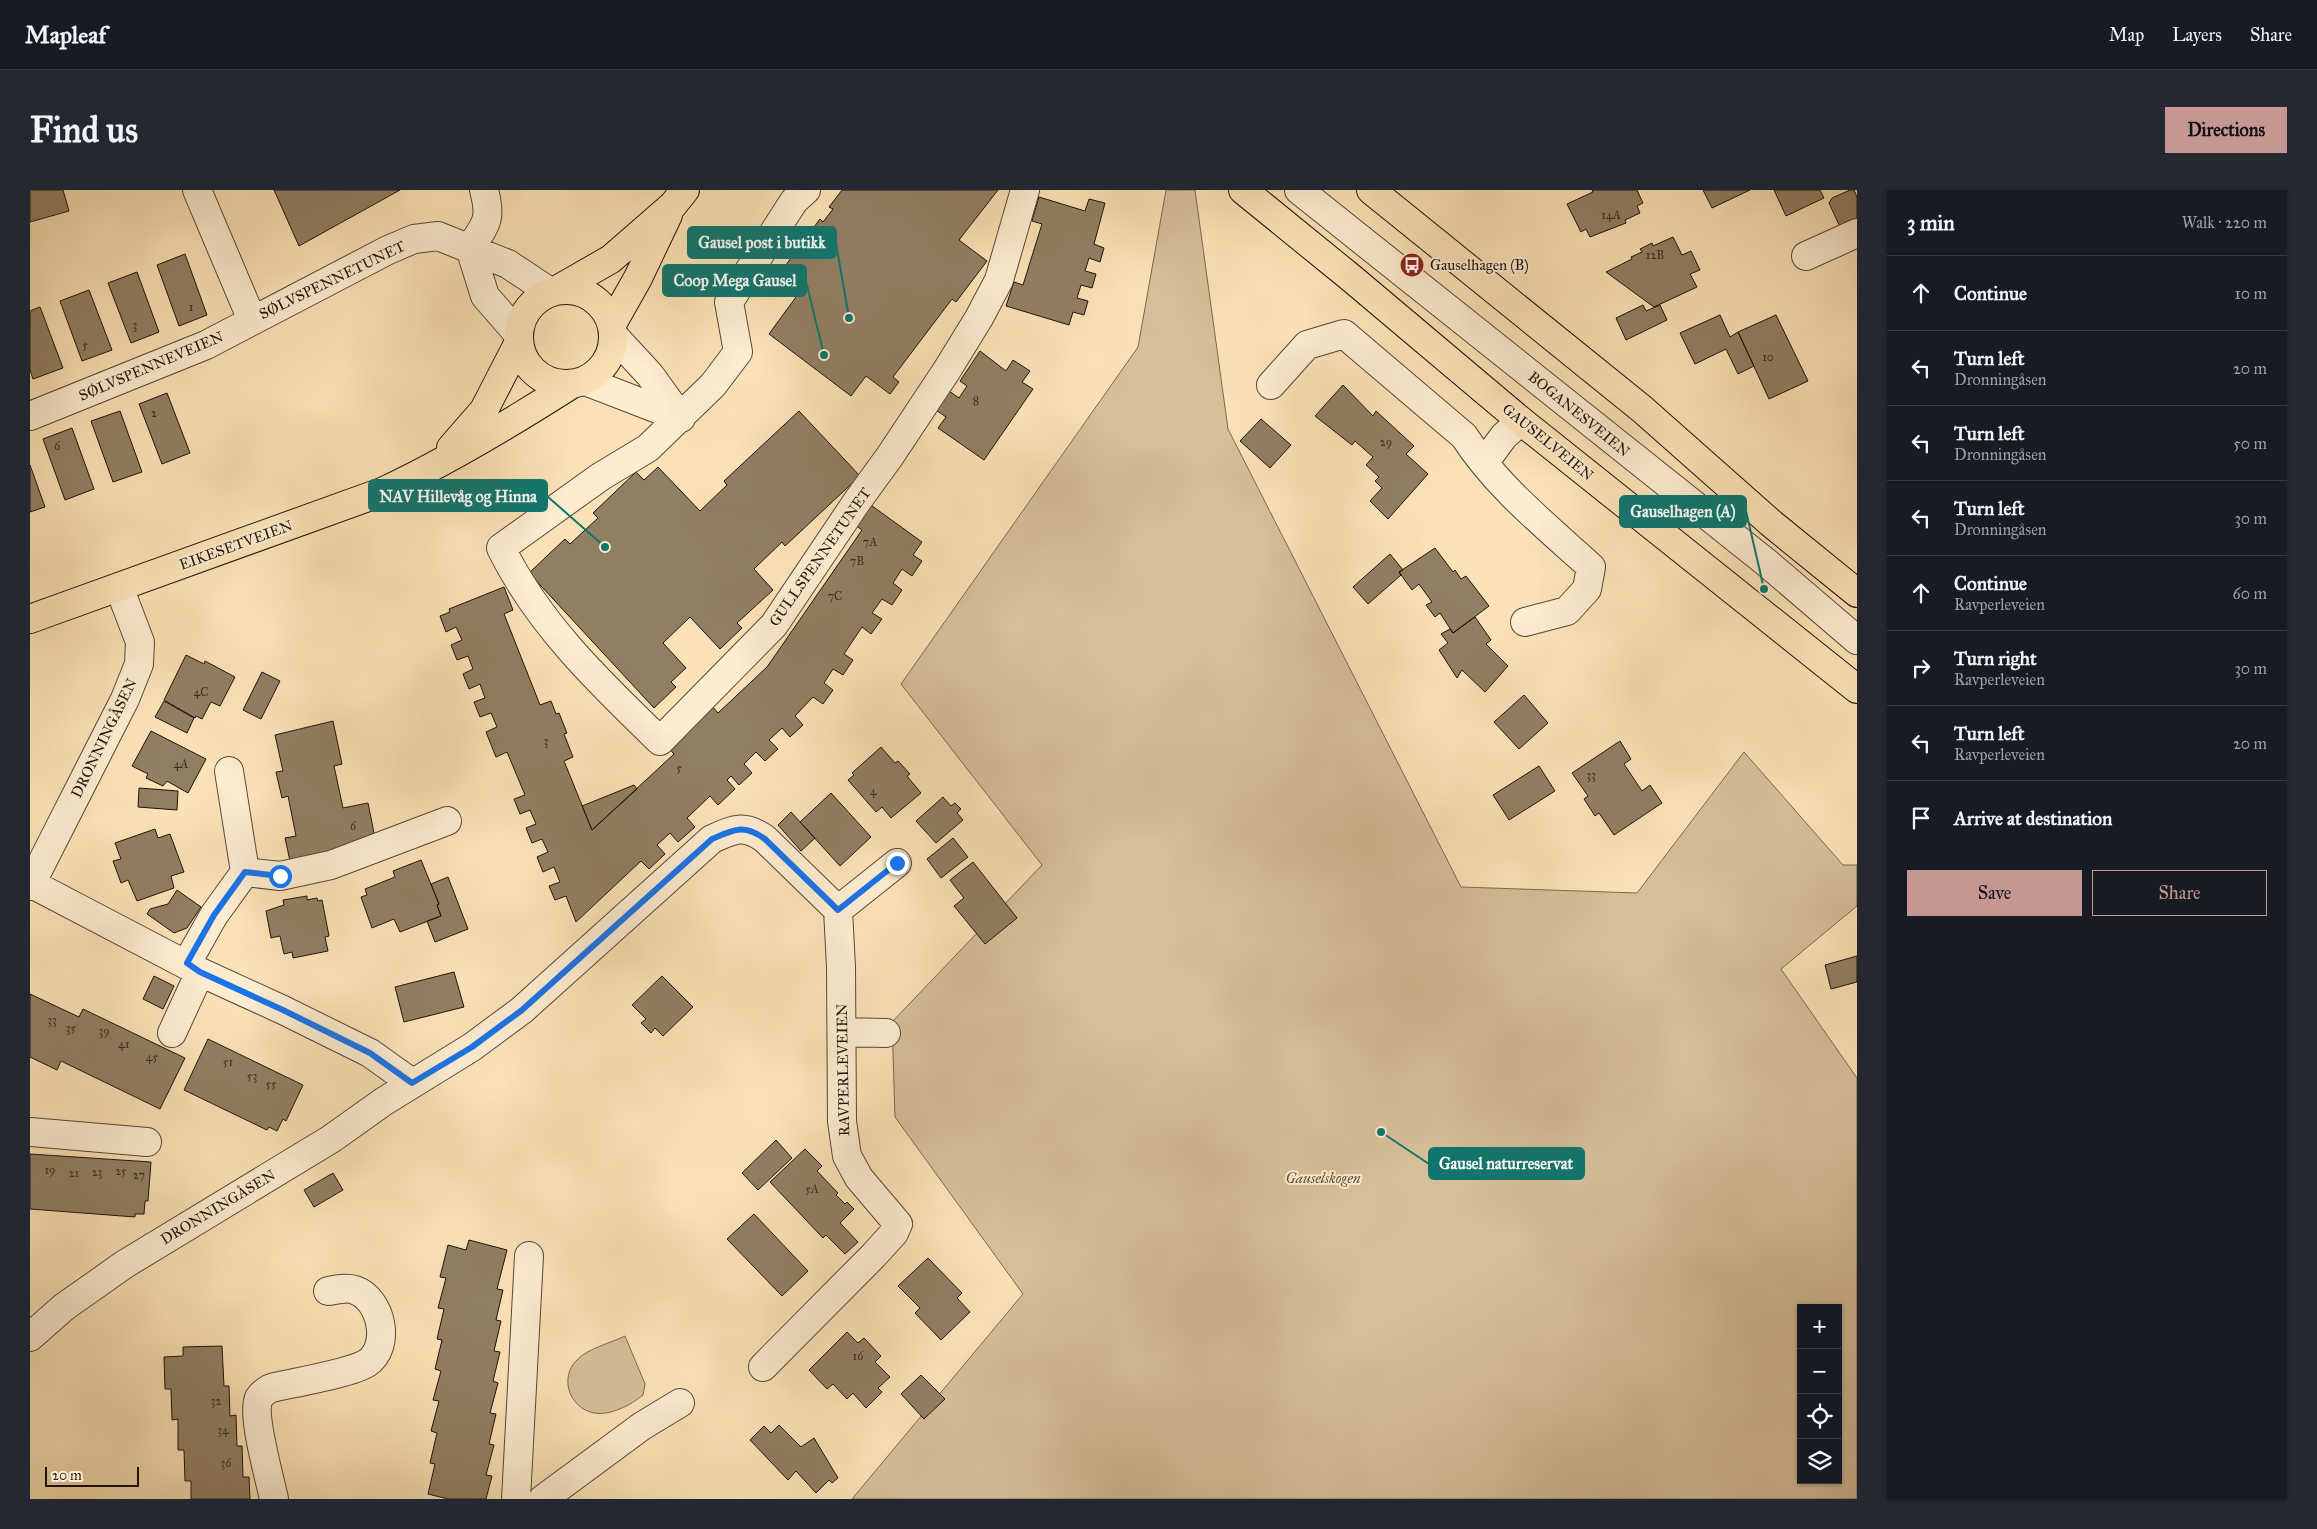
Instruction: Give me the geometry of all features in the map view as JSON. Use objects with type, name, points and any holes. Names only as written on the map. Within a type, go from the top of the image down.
[{"type":"main road","name":"GAUSELVEIEN","points":[[1243,190],[1350,277],[1520,421],[1857,689]]},
{"type":"main road","points":[[1371,190],[1642,409],[1772,524],[1857,593]]},
{"type":"main road","points":[[679,197],[613,330],[611,354],[600,370],[578,382],[554,383],[537,374],[524,360],[519,338],[523,317],[534,302],[611,259],[679,197]]},
{"type":"main road","points":[[553,291],[575,290],[591,296],[604,308],[613,330]]},
{"type":"main road","name":"EIKESETVEIEN","points":[[438,462],[484,410],[519,338]]},
{"type":"main road","name":"EIKESETVEIEN","points":[[30,619],[382,492],[515,420],[578,382]]},
{"type":"street","points":[[198,190],[252,320]]},
{"type":"street","points":[[484,190],[488,205],[488,223],[470,248],[485,296],[519,338]]},
{"type":"street","name":"GULLSPENNETUNET","points":[[806,190],[794,201],[729,302],[738,352],[713,385],[648,448],[600,477],[501,548],[516,578],[579,661],[660,741],[774,625],[948,370],[999,280],[1025,190]]},
{"type":"street","name":"BOGANESVEIEN","points":[[1299,190],[1767,563],[1857,640]]},
{"type":"street","points":[[1806,256],[1857,233]]},
{"type":"street","name":"SØLVSPENNETUNET","points":[[252,320],[388,250],[414,239],[438,236],[508,264],[553,291]]},
{"type":"street","name":"SØLVSPENNEVEIEN","points":[[30,416],[174,359],[206,345],[252,320]]},
{"type":"street","points":[[613,330],[650,375],[681,418]]},
{"type":"street","points":[[1271,385],[1307,345],[1344,334],[1464,436],[1503,486],[1591,567],[1587,589],[1566,611],[1525,622]]},
{"type":"street","points":[[578,382],[681,418]]},
{"type":"street","points":[[1484,463],[1504,436],[1520,421]]},
{"type":"street","name":"DRONNINGÅSEN","points":[[119,587],[140,642],[139,664],[125,699],[31,885],[194,968],[370,1053],[412,1083]]},
{"type":"street","points":[[172,1033],[214,915],[245,872],[229,771]]},
{"type":"street","points":[[245,872],[280,876],[331,865],[447,821]]},
{"type":"street","name":"DRONNINGÅSEN","points":[[30,1336],[64,1307],[125,1264],[331,1139],[412,1083],[472,1047],[522,1010],[712,839],[731,830],[752,830],[765,839],[838,910]]},
{"type":"street","points":[[838,910],[897,863]]},
{"type":"street","name":"RAVPERLEVEIEN","points":[[763,1367],[874,1256],[894,1234],[898,1224],[859,1178],[846,1156],[842,1120],[842,1032],[838,910]]},
{"type":"street","points":[[842,1032],[886,1033]]},
{"type":"street","points":[[30,1132],[147,1142]]},
{"type":"street","points":[[516,1499],[529,1256]]},
{"type":"street","points":[[274,1499],[257,1417],[258,1400],[263,1392],[271,1388],[347,1370],[367,1363],[378,1349],[381,1334],[379,1318],[370,1300],[354,1289],[328,1291]]},
{"type":"street","points":[[543,1499],[642,1426],[680,1404]]},
{"type":"green space","name":"Gauselskogen","points":[[1166,190],[1195,190],[1228,429],[1461,887],[1637,893],[1744,752],[1843,865],[1857,865],[1857,906],[1781,969],[1857,1078],[1857,1499],[852,1499],[1023,1294],[895,1117],[892,1022],[1042,865],[901,684],[1138,347]]},
{"type":"green space","points":[[625,1336],[645,1384],[643,1395],[626,1406],[607,1413],[594,1413],[585,1410],[578,1405],[569,1391],[569,1375],[572,1367],[587,1352]]},
{"type":"building","points":[[30,190],[63,190],[69,211],[30,222]]},
{"type":"building","points":[[274,190],[400,190],[299,246]]},
{"type":"building","points":[[842,190],[998,190],[959,240],[987,261],[956,302],[952,299],[893,377],[899,382],[890,394],[866,376],[851,396],[769,334],[796,297],[774,281],[820,219],[823,222],[833,209],[829,207]]},
{"type":"building","points":[[1592,190],[1637,190],[1643,203],[1637,206],[1640,213],[1625,220],[1626,223],[1590,237],[1586,229],[1581,232],[1567,204],[1593,192]]},
{"type":"building","points":[[1703,190],[1750,190],[1712,208]]},
{"type":"building","points":[[1774,190],[1820,190],[1824,198],[1786,216]]},
{"type":"building","points":[[1854,190],[1857,197],[1857,222],[1841,229],[1829,203],[1832,198]]},
{"type":"building","points":[[1039,197],[1085,211],[1089,199],[1105,203],[1094,244],[1104,248],[1100,262],[1089,258],[1085,271],[1096,274],[1092,288],[1081,285],[1077,298],[1088,301],[1084,315],[1073,312],[1069,325],[1006,306],[1014,282],[1023,285],[1042,224],[1032,221]]},
{"type":"building","points":[[1673,237],[1682,255],[1691,251],[1700,270],[1690,274],[1697,287],[1654,307],[1606,272],[1632,259],[1631,257],[1642,252],[1640,249],[1652,243],[1653,246]]},
{"type":"building","points":[[185,254],[207,315],[179,326],[157,265]]},
{"type":"building","points":[[137,272],[159,332],[131,343],[108,283]]},
{"type":"building","points":[[89,290],[112,350],[82,361],[60,301]]},
{"type":"building","points":[[1643,305],[1646,311],[1660,305],[1667,320],[1626,340],[1616,318]]},
{"type":"building","points":[[40,307],[63,368],[33,379],[30,370],[30,311]]},
{"type":"building","points":[[1720,315],[1730,337],[1738,332],[1754,366],[1738,374],[1726,349],[1695,364],[1680,333]]},
{"type":"building","points":[[1776,315],[1808,381],[1769,399],[1738,332]]},
{"type":"building","points":[[980,351],[1006,371],[1013,360],[1030,371],[1022,382],[1033,389],[984,460],[938,428],[946,417],[936,410],[949,391],[959,398],[967,386],[960,381]]},
{"type":"building","points":[[1343,385],[1373,416],[1376,411],[1414,446],[1406,454],[1428,474],[1388,519],[1370,501],[1382,488],[1375,481],[1379,477],[1366,465],[1373,457],[1355,441],[1352,445],[1315,416]]},
{"type":"building","points":[[167,393],[190,453],[162,464],[139,404]]},
{"type":"building","points":[[120,411],[142,472],[113,482],[91,421]]},
{"type":"building","points":[[799,411],[860,476],[785,546],[782,542],[754,569],[773,590],[737,623],[742,628],[720,649],[690,617],[663,643],[686,668],[671,682],[676,687],[654,708],[529,573],[565,539],[570,544],[598,518],[593,513],[636,472],[644,480],[658,467],[700,511],[727,485],[724,481]]},
{"type":"building","points":[[1261,419],[1291,445],[1270,468],[1240,441]]},
{"type":"building","points":[[72,428],[94,489],[65,500],[43,439]]},
{"type":"building","points":[[30,465],[45,507],[30,512]]},
{"type":"building","points":[[868,503],[922,542],[913,555],[922,561],[912,576],[902,569],[893,583],[902,590],[892,605],[882,599],[872,613],[882,619],[871,634],[862,627],[844,654],[853,660],[843,675],[833,669],[824,683],[833,690],[823,704],[813,697],[795,716],[803,725],[790,737],[782,728],[769,740],[778,749],[765,761],[756,752],[744,764],[752,773],[739,785],[731,776],[727,780],[735,789],[718,805],[710,796],[687,818],[695,827],[678,842],[670,833],[657,845],[665,854],[649,869],[641,861],[576,922],[566,896],[555,900],[549,886],[560,882],[554,867],[543,872],[537,857],[548,852],[542,839],[532,843],[526,828],[536,824],[530,810],[520,814],[514,799],[525,795],[507,752],[496,757],[486,732],[497,727],[491,713],[480,717],[474,702],[485,698],[480,684],[469,689],[463,674],[473,669],[468,656],[457,660],[451,645],[462,640],[456,627],[446,632],[440,616],[450,612],[449,609],[504,587],[513,610],[504,614],[540,705],[551,701],[556,714],[559,713],[567,733],[564,734],[573,757],[564,761],[592,830],[674,754],[667,746],[711,705],[718,713],[767,667],[862,530],[854,524]]},
{"type":"building","points":[[1435,548],[1453,572],[1455,570],[1461,579],[1466,576],[1489,606],[1453,633],[1440,613],[1435,617],[1426,605],[1432,602],[1419,584],[1412,590],[1399,572]]},
{"type":"building","points":[[1390,554],[1403,570],[1399,572],[1401,575],[1368,604],[1353,587]]},
{"type":"building","points":[[1475,617],[1491,640],[1486,644],[1508,666],[1485,692],[1462,670],[1457,678],[1439,650],[1448,643],[1441,634],[1450,629],[1453,633]]},
{"type":"building","points":[[186,655],[204,664],[205,661],[235,677],[220,706],[211,702],[202,719],[196,716],[195,718],[164,700]]},
{"type":"building","points":[[262,672],[280,681],[261,719],[243,710]]},
{"type":"building","points":[[1524,695],[1548,723],[1519,749],[1494,722]]},
{"type":"building","points":[[164,701],[194,718],[187,733],[155,717]]},
{"type":"building","points":[[333,721],[342,764],[334,766],[343,808],[368,803],[375,838],[349,843],[351,848],[290,861],[285,838],[296,836],[288,796],[282,798],[276,772],[283,771],[275,735]]},
{"type":"building","points":[[151,731],[206,759],[188,793],[167,781],[163,786],[146,778],[148,774],[132,766]]},
{"type":"building","points":[[1620,741],[1631,759],[1624,764],[1642,791],[1650,785],[1662,803],[1614,835],[1599,813],[1595,816],[1584,799],[1588,796],[1572,773]]},
{"type":"building","points":[[881,747],[895,763],[898,761],[910,774],[907,776],[921,793],[891,818],[882,807],[876,812],[848,780],[854,775],[852,773]]},
{"type":"building","points":[[1539,766],[1555,791],[1509,820],[1493,795]]},
{"type":"building","points":[[634,785],[637,789],[592,830],[582,806]]},
{"type":"building","points":[[139,788],[178,791],[177,810],[138,807]]},
{"type":"building","points":[[831,793],[871,837],[840,866],[800,822]]},
{"type":"building","points":[[943,797],[951,806],[955,803],[961,809],[957,813],[963,820],[936,843],[916,821]]},
{"type":"building","points":[[791,812],[815,838],[801,851],[778,825]]},
{"type":"building","points":[[155,829],[158,838],[170,834],[184,872],[171,876],[174,888],[137,901],[128,880],[121,883],[113,861],[121,859],[115,843]]},
{"type":"building","points":[[953,838],[968,857],[941,878],[927,859]]},
{"type":"building","points":[[421,860],[439,904],[437,905],[441,916],[400,932],[394,919],[372,928],[361,897],[367,895],[365,889],[395,877],[393,871]]},
{"type":"building","points":[[973,862],[1017,918],[985,944],[954,906],[964,898],[950,880]]},
{"type":"building","points":[[448,877],[468,929],[435,942],[427,921],[441,916],[437,905],[439,904],[431,884]]},
{"type":"building","points":[[177,890],[201,907],[187,928],[174,933],[147,914],[150,909],[168,904]]},
{"type":"building","points":[[307,896],[307,900],[317,898],[318,901],[322,900],[329,936],[325,937],[328,951],[293,958],[292,952],[284,954],[280,936],[271,938],[266,911],[284,905],[283,900]]},
{"type":"building","points":[[1857,956],[1857,982],[1831,989],[1825,965]]},
{"type":"building","points":[[454,972],[464,1007],[404,1022],[395,987]]},
{"type":"building","points":[[154,976],[174,986],[163,1009],[143,999]]},
{"type":"building","points":[[662,976],[693,1007],[663,1036],[655,1028],[651,1033],[641,1023],[646,1019],[632,1005]]},
{"type":"building","points":[[30,994],[79,1017],[83,1009],[185,1058],[160,1109],[61,1061],[57,1070],[30,1057]]},
{"type":"building","points":[[208,1039],[303,1085],[286,1121],[283,1119],[277,1131],[269,1127],[267,1130],[184,1090]]},
{"type":"building","points":[[776,1140],[792,1158],[758,1190],[742,1173]]},
{"type":"building","points":[[805,1149],[822,1166],[817,1171],[838,1193],[836,1195],[845,1204],[847,1202],[854,1209],[840,1223],[858,1242],[845,1254],[826,1235],[823,1238],[770,1182]]},
{"type":"building","points":[[30,1154],[151,1162],[148,1201],[145,1201],[144,1214],[135,1214],[135,1217],[30,1209]]},
{"type":"building","points":[[333,1173],[343,1190],[314,1207],[304,1190]]},
{"type":"building","points":[[754,1214],[808,1271],[782,1296],[727,1239]]},
{"type":"building","points":[[469,1240],[507,1250],[497,1289],[503,1290],[496,1320],[501,1321],[494,1351],[500,1352],[493,1381],[498,1383],[490,1413],[496,1414],[489,1444],[494,1445],[486,1475],[492,1476],[486,1499],[448,1499],[428,1494],[435,1464],[430,1463],[437,1433],[431,1431],[439,1401],[433,1400],[441,1371],[435,1369],[442,1340],[437,1339],[444,1309],[438,1308],[446,1278],[440,1277],[448,1245],[466,1250]]},
{"type":"building","points":[[928,1258],[962,1293],[957,1298],[970,1312],[941,1340],[915,1313],[920,1308],[898,1286]]},
{"type":"building","points":[[847,1332],[858,1343],[864,1338],[881,1356],[875,1362],[890,1377],[878,1388],[882,1392],[866,1408],[853,1393],[847,1399],[833,1384],[827,1389],[809,1370]]},
{"type":"building","points":[[222,1346],[224,1386],[229,1386],[230,1416],[236,1415],[237,1446],[242,1446],[243,1477],[249,1477],[250,1499],[191,1499],[191,1481],[185,1481],[184,1450],[178,1450],[178,1419],[172,1420],[171,1389],[165,1389],[164,1357],[183,1356],[183,1347]]},
{"type":"building","points":[[921,1375],[945,1399],[924,1419],[901,1394]]},
{"type":"building","points":[[779,1425],[801,1447],[814,1438],[838,1478],[832,1483],[829,1480],[816,1493],[796,1471],[788,1480],[750,1440],[764,1426],[771,1433]]},
{"type":"place","name":"Gauselhagen (B)","points":[[1412,265]]},
{"type":"place","name":"Gausel post i butikk","points":[[849,318]]},
{"type":"place","name":"Coop Mega Gausel","points":[[824,355]]},
{"type":"place","name":"NAV Hillevåg og Hinna","points":[[605,547]]},
{"type":"place","name":"Gauselhagen (A)","points":[[1764,589]]},
{"type":"place","name":"Gausel naturreservat","points":[[1381,1132]]},
{"type":"route","points":[[280,876],[245,872],[214,915],[187,963],[200,972],[370,1053],[412,1083],[472,1047],[522,1010],[712,839],[731,830],[752,830],[765,839],[838,910],[897,863]]}]
